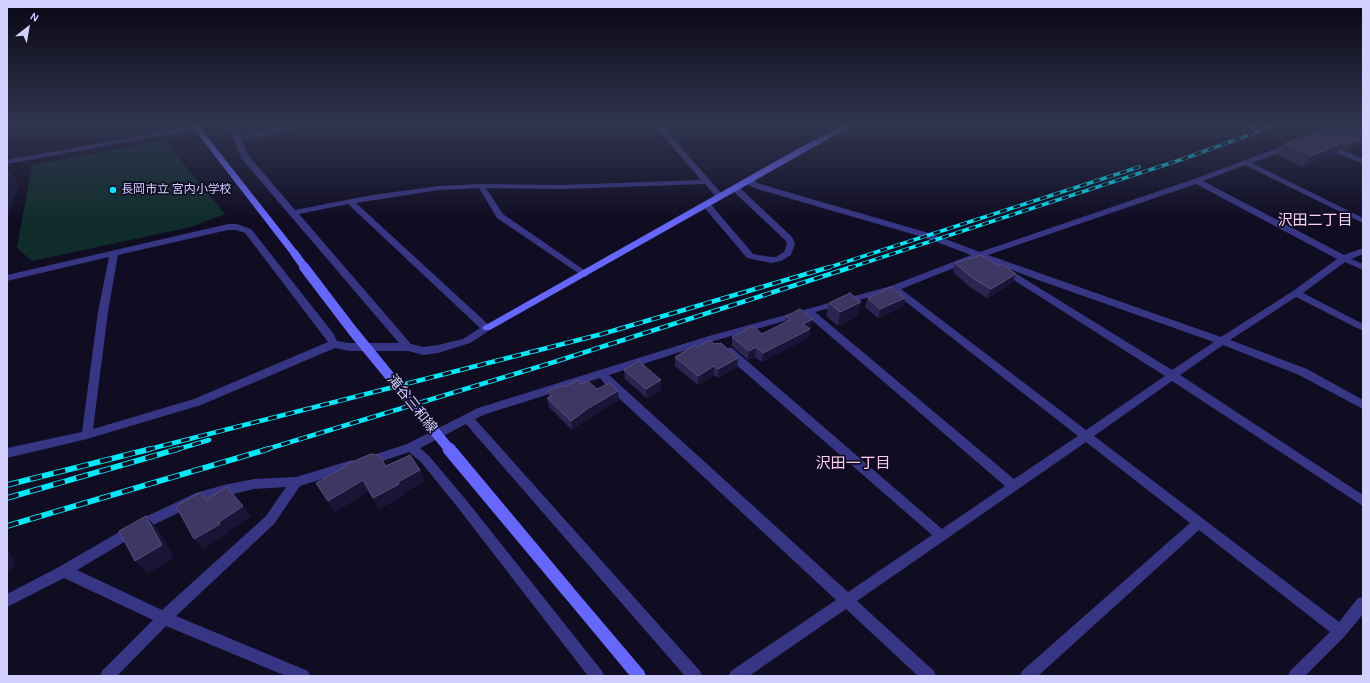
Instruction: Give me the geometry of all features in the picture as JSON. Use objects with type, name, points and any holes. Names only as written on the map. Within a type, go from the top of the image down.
[{"type":"main road","name":"滝谷三和線","points":[[219,157],[352,330],[639,676]]},
{"type":"main road","points":[[487,328],[790,157]]},
{"type":"street","points":[[7,162],[34,157]]},
{"type":"street","points":[[245,157],[408,347]]},
{"type":"street","points":[[685,157],[720,196]]},
{"type":"street","points":[[7,601],[64,571],[147,522],[200,497],[254,484],[296,482],[411,447],[482,412],[713,338],[894,288],[979,255],[1196,181],[1261,157]]},
{"type":"street","points":[[1351,157],[1363,162]]},
{"type":"street","points":[[1246,163],[1363,221]]},
{"type":"street","points":[[748,181],[757,186],[903,227],[1041,278],[1222,341],[1303,372],[1363,405]]},
{"type":"street","points":[[1196,181],[1333,254],[1363,266]]},
{"type":"street","points":[[293,213],[350,202],[439,188],[481,186],[562,187],[707,182]]},
{"type":"street","points":[[481,186],[500,216],[584,274]]},
{"type":"street","points":[[706,204],[750,256],[771,260],[788,253],[791,244],[789,239],[734,188]]},
{"type":"street","points":[[7,453],[87,435],[197,402],[334,344],[349,347],[408,347],[422,351],[438,349],[466,341],[487,328],[350,202]]},
{"type":"street","points":[[7,278],[228,227],[237,227],[248,231],[329,335],[334,344]]},
{"type":"street","points":[[736,676],[942,536],[1222,341],[1296,293],[1345,258],[1363,252]]},
{"type":"street","points":[[87,435],[103,312],[114,254]]},
{"type":"street","points":[[979,255],[1173,376],[1363,501]]},
{"type":"street","points":[[894,288],[1340,631]]},
{"type":"street","points":[[1296,293],[1363,328]]},
{"type":"street","points":[[808,311],[1014,486]]},
{"type":"street","points":[[713,338],[942,536]]},
{"type":"street","points":[[602,373],[611,384],[929,676]]},
{"type":"street","points":[[468,418],[695,676]]},
{"type":"street","points":[[411,447],[426,459],[597,676]]},
{"type":"street","points":[[107,676],[164,618],[270,520],[296,482]]},
{"type":"street","points":[[1027,676],[1198,523]]},
{"type":"street","points":[[64,571],[164,618],[303,676]]},
{"type":"street","points":[[1296,676],[1340,631],[1363,603]]},
{"type":"green space","name":"長岡市立 宮内小学校","points":[[75,157],[178,157],[225,214],[191,227],[32,261],[17,248],[32,165]]},
{"type":"building","points":[[981,255],[999,266],[1002,264],[1016,274],[991,289],[974,279],[955,263]]},
{"type":"building","points":[[891,287],[905,298],[880,309],[868,298]]},
{"type":"building","points":[[850,293],[861,302],[840,312],[829,303]]},
{"type":"building","points":[[800,309],[813,319],[803,324],[810,329],[763,353],[756,347],[749,351],[732,337],[753,326],[762,334],[790,320],[786,316]]},
{"type":"building","points":[[710,340],[714,344],[721,343],[738,358],[718,369],[714,366],[698,376],[675,357],[695,345],[698,347]]},
{"type":"building","points":[[639,361],[661,380],[646,389],[624,370]]},
{"type":"building","points":[[578,380],[581,384],[588,381],[597,389],[610,383],[618,391],[587,409],[571,421],[547,398],[552,396],[548,391],[562,385],[564,387]]},
{"type":"building","points":[[371,454],[379,455],[386,466],[410,455],[420,470],[398,482],[399,484],[373,498],[363,480],[328,501],[316,483],[346,466],[345,465]]},
{"type":"building","points":[[227,487],[243,506],[219,522],[220,524],[194,539],[176,506],[201,492],[206,500]]},
{"type":"building","points":[[146,516],[162,545],[135,561],[119,531]]},
{"type":"railway","points":[[849,268],[1189,157]]},
{"type":"railway","points":[[827,268],[1139,167]]},
{"type":"railway","points":[[146,450],[602,334],[830,267]]},
{"type":"railway","points":[[264,450],[551,363],[852,267]]},
{"type":"railway","points":[[175,450],[209,440]]},
{"type":"railway","points":[[7,485],[150,449]]},
{"type":"railway","points":[[7,498],[178,449]]},
{"type":"railway","points":[[7,526],[268,449]]},
{"type":"place","name":"長岡市立 宮内小学校","points":[[113,190]]},
{"type":"district","name":"沢田二丁目","points":[[1315,221]]},
{"type":"district","name":"沢田一丁目","points":[[853,464]]}]
